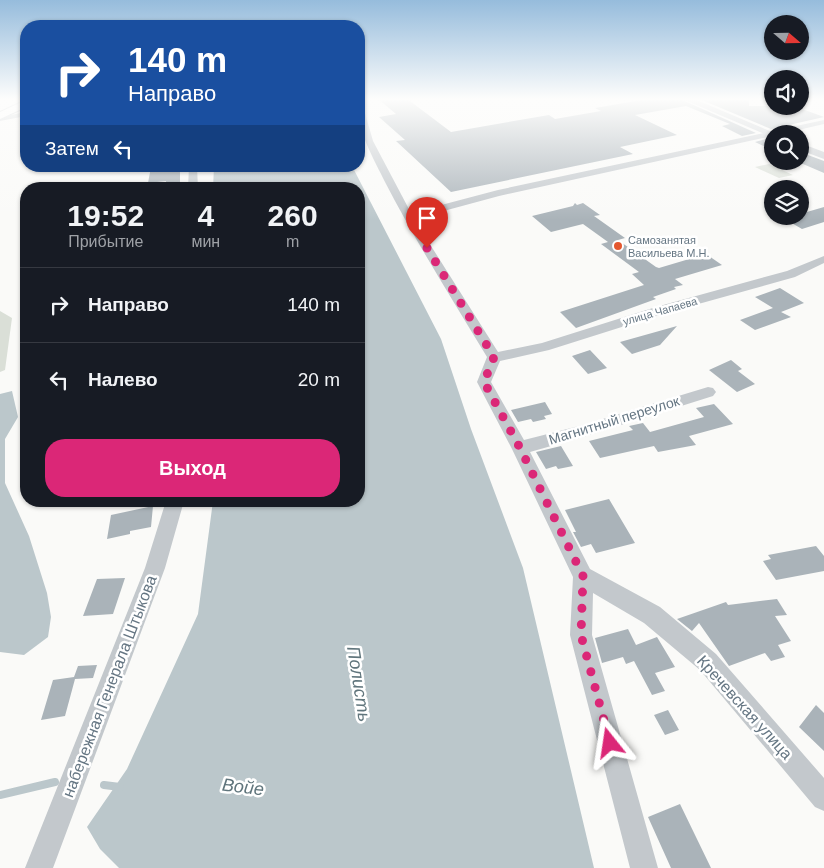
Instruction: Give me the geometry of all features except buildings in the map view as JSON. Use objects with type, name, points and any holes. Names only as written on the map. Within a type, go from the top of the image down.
[{"type":"street","points":[[368,139],[408,216],[494,357],[484,382],[520,448],[583,576],[581,635],[644,868]]},
{"type":"street","points":[[408,216],[498,193],[751,139]]},
{"type":"street","points":[[809,150],[824,156]]},
{"type":"street","name":"улица Чапаева","points":[[494,357],[544,347],[661,310],[791,274],[824,259]]},
{"type":"street","name":"Магнитный переулок","points":[[520,448],[583,431],[708,392]]},
{"type":"street","name":"набережная Генерала Штыкова","points":[[39,868],[156,568],[173,507]]},
{"type":"street","name":"Кречевская улица","points":[[583,576],[652,615],[708,662],[824,798]]},
{"type":"shaded area","points":[[764,165],[764,170],[782,170],[793,175],[779,178],[755,167]]},
{"type":"shaded area","points":[[0,311],[12,318],[5,370],[0,372]]},
{"type":"water","points":[[214,172],[355,172],[360,182],[213,182]]},
{"type":"water","name":"Полисть","points":[[365,191],[441,339],[471,429],[523,568],[594,868],[119,868],[100,849],[87,827],[127,769],[198,614],[212,507],[365,507]]},
{"type":"water","points":[[12,391],[18,417],[5,439],[5,483],[29,536],[47,593],[51,617],[48,637],[24,655],[0,652],[0,394]]},
{"type":"waterway","name":"Войе","points":[[0,795],[55,782]]},
{"type":"waterway","name":"Войе","points":[[104,785],[120,787]]},
{"type":"place","name":"Самозанятая Васильева М.Н.","points":[[618,246]]},
{"type":"route","points":[[427,248],[494,357],[484,382],[520,448],[583,576],[581,635],[610,743]]}]
